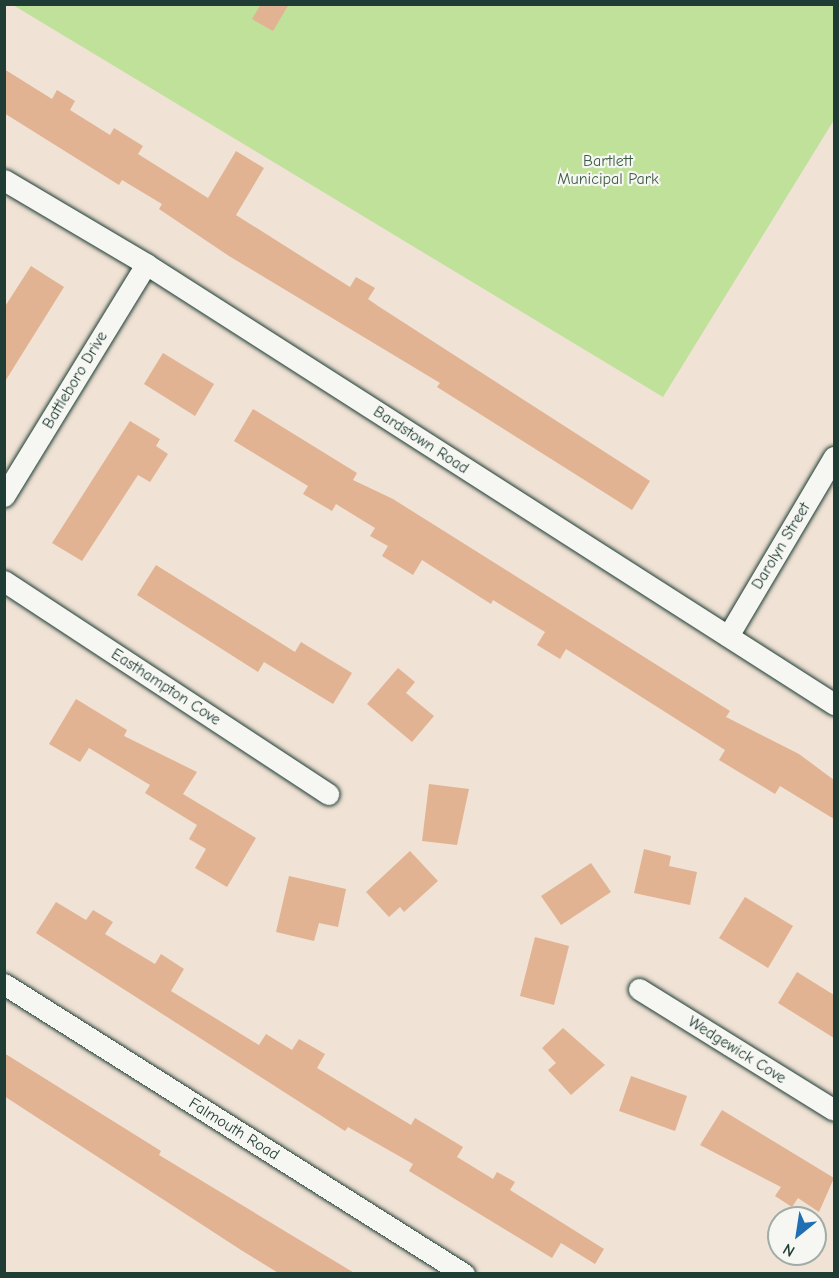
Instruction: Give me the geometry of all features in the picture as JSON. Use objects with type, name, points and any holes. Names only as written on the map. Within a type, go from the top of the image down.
[{"type":"street","name":"Bardstown Road","points":[[4,180],[146,264],[834,704]]},
{"type":"street","name":"Battleboro Drive","points":[[4,496],[146,264]]},
{"type":"street","name":"Darolyn Street","points":[[728,636],[834,457]]},
{"type":"street","name":"Easthampton Cove","points":[[4,581],[328,794]]},
{"type":"street","name":"Falmouth Road","points":[[4,984],[464,1274]]},
{"type":"street","name":"Wedgewick Cove","points":[[639,989],[834,1110]]},
{"type":"green space","name":"Bartlett Municipal Park","points":[[13,5],[834,5],[834,120],[663,397]]},
{"type":"building","points":[[261,4],[289,4],[273,31],[252,19]]},
{"type":"building","points":[[4,69],[52,99],[57,90],[75,101],[70,110],[110,135],[114,128],[143,146],[138,154],[208,198],[236,151],[264,168],[236,215],[350,287],[356,277],[375,288],[368,299],[650,481],[632,510],[437,387],[440,383],[229,256],[159,209],[162,204],[122,180],[119,185],[4,113]]},
{"type":"building","points":[[31,266],[64,287],[4,383],[4,308]]},
{"type":"building","points":[[163,353],[214,384],[195,416],[144,384]]},
{"type":"building","points":[[253,409],[357,473],[353,480],[393,499],[730,711],[726,717],[799,754],[834,780],[834,819],[780,786],[775,794],[719,760],[725,750],[566,649],[560,659],[537,645],[545,632],[493,600],[491,604],[422,560],[413,575],[382,556],[388,546],[370,536],[375,528],[336,504],[332,511],[303,494],[308,486],[234,441]]},
{"type":"building","points":[[130,421],[160,439],[156,446],[168,454],[150,482],[138,475],[82,561],[52,543]]},
{"type":"building","points":[[156,565],[295,652],[301,642],[352,673],[333,704],[264,662],[258,672],[137,595]]},
{"type":"building","points":[[398,668],[415,682],[406,693],[434,716],[412,742],[367,704]]},
{"type":"building","points":[[76,699],[127,730],[124,736],[197,772],[183,794],[256,838],[227,887],[195,868],[206,849],[189,839],[197,825],[145,793],[150,785],[89,748],[80,762],[49,744]]},
{"type":"building","points":[[429,784],[469,789],[457,845],[422,841]]},
{"type":"building","points":[[644,849],[671,856],[669,866],[697,872],[690,905],[634,893]]},
{"type":"building","points":[[410,851],[438,881],[404,912],[400,907],[389,917],[366,892]]},
{"type":"building","points":[[591,863],[611,892],[561,925],[541,896]]},
{"type":"building","points":[[289,876],[346,889],[338,927],[319,923],[314,941],[276,932]]},
{"type":"building","points":[[745,897],[793,926],[768,968],[719,938]]},
{"type":"building","points":[[56,902],[86,920],[93,910],[113,922],[105,934],[155,964],[161,954],[184,969],[171,991],[259,1045],[266,1034],[292,1050],[299,1039],[325,1054],[317,1068],[411,1125],[415,1118],[463,1147],[457,1157],[493,1179],[497,1172],[515,1182],[510,1190],[604,1249],[595,1264],[561,1243],[552,1258],[409,1171],[413,1164],[348,1127],[345,1131],[36,933]]},
{"type":"building","points":[[535,937],[569,946],[554,1005],[520,996]]},
{"type":"building","points":[[797,972],[834,995],[834,1038],[778,1003]]},
{"type":"building","points":[[563,1028],[605,1065],[571,1095],[548,1070],[556,1063],[542,1048]]},
{"type":"building","points":[[4,1053],[161,1151],[159,1155],[356,1274],[280,1274],[241,1250],[4,1096]]},
{"type":"building","points":[[631,1076],[687,1096],[675,1131],[619,1111]]},
{"type":"building","points":[[722,1110],[834,1178],[822,1206],[810,1206],[798,1198],[790,1206],[775,1196],[781,1187],[700,1145]]}]
